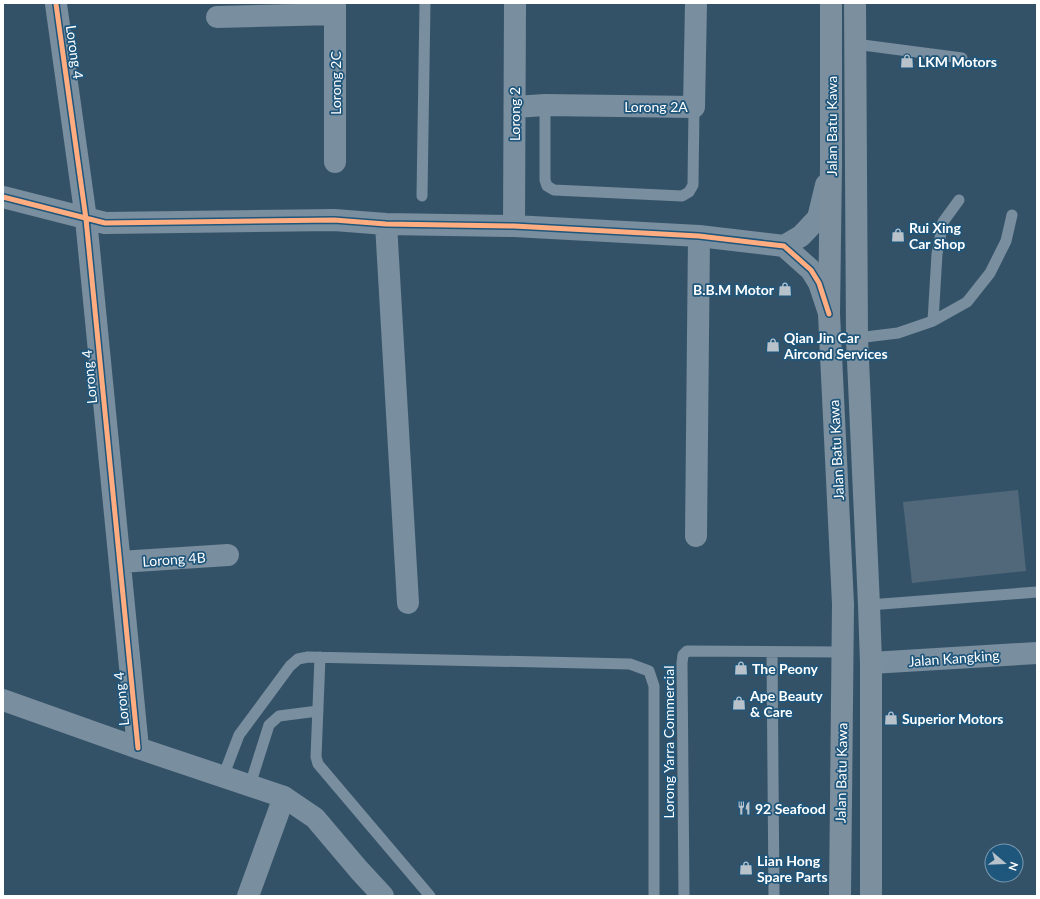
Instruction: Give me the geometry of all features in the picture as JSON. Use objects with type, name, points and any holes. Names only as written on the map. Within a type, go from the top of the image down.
[{"type":"highway","name":"Jalan Batu Kawa","points":[[831,3],[829,314],[843,604],[840,896]]},
{"type":"highway","name":"Jalan Batu Kawa","points":[[855,3],[857,338],[869,605],[871,896]]},
{"type":"street","name":"Lorong 2","points":[[514,3],[514,226]]},
{"type":"street","name":"Lorong 2A","points":[[514,107],[545,105],[694,107],[696,3]]},
{"type":"street","name":"Lorong 4","points":[[56,4],[86,219],[138,748]]},
{"type":"street","points":[[217,17],[335,8]]},
{"type":"street","name":"Lorong 2C","points":[[335,8],[335,162]]},
{"type":"street","points":[[784,246],[800,236],[818,218],[831,164]]},
{"type":"street","points":[[3,197],[105,223],[334,220],[386,224],[514,226],[699,236],[784,246],[811,270],[819,283],[829,314]]},
{"type":"street","points":[[386,224],[408,603]]},
{"type":"street","points":[[696,536],[699,236]]},
{"type":"street","name":"Lorong 4B","points":[[120,562],[228,555]]},
{"type":"street","name":"Jalan Kangking","points":[[870,664],[1037,653]]},
{"type":"street","points":[[3,700],[138,748],[284,797],[315,818],[383,896]]},
{"type":"street","points":[[248,896],[284,797]]},
{"type":"lane","points":[[422,196],[425,3]]},
{"type":"lane","points":[[855,44],[962,58]]},
{"type":"lane","points":[[545,105],[545,180],[547,186],[554,190],[682,196],[689,192],[693,185],[694,107]]},
{"type":"lane","points":[[933,321],[938,254],[943,222],[959,200]]},
{"type":"lane","points":[[857,338],[898,334],[933,321],[967,302],[990,273],[1006,241],[1012,215]]},
{"type":"lane","points":[[869,605],[1037,592]]},
{"type":"lane","name":"Lorong Yarra Commercial","points":[[684,896],[683,655],[687,651],[843,652]]},
{"type":"lane","points":[[772,652],[774,896]]},
{"type":"lane","points":[[320,657],[316,757],[318,764],[430,896]]},
{"type":"lane","points":[[223,777],[238,735],[290,666],[298,659],[320,657],[630,664],[649,671],[654,686],[654,896]]},
{"type":"lane","points":[[250,785],[269,725],[278,716],[318,711]]},
{"type":"building","points":[[1018,490],[1026,571],[912,583],[903,502]]},
{"type":"cycle path","points":[[56,4],[86,219],[138,748]]},
{"type":"cycle path","points":[[3,197],[105,223],[334,220],[386,224],[514,226],[699,236],[784,246],[811,270],[819,283],[829,314]]},
{"type":"place","name":"LKM Motors","points":[[907,61]]},
{"type":"place","name":"Rui Xing Car Shop","points":[[898,235]]},
{"type":"place","name":"B.B.M Motor","points":[[785,289]]},
{"type":"place","name":"Qian Jin Car Aircond Services","points":[[773,345]]},
{"type":"place","name":"The Peony","points":[[741,668]]},
{"type":"place","name":"Ape Beauty & Care","points":[[739,703]]},
{"type":"place","name":"Superior Motors","points":[[891,718]]},
{"type":"place","name":"92 Seafood","points":[[744,808]]},
{"type":"place","name":"Lian Hong Spare Parts","points":[[746,868]]}]
